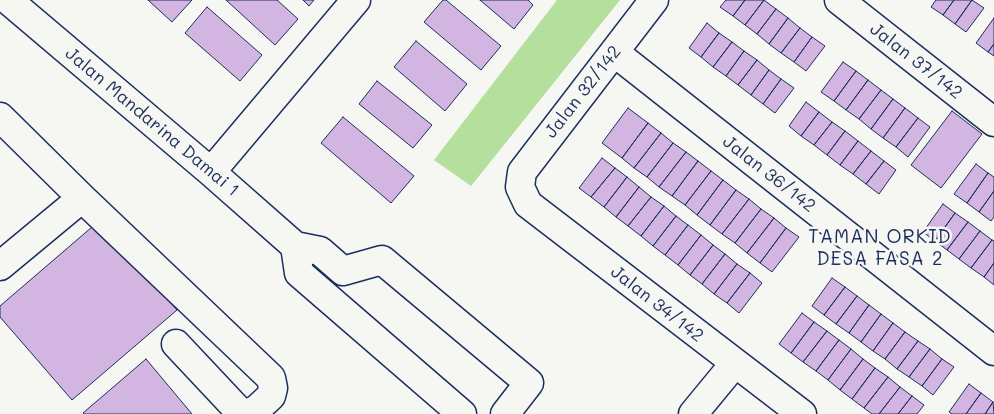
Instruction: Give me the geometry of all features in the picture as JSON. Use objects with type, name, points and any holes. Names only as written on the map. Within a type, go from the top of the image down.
[{"type":"street","name":"Jalan Mandarina Damai 1","points":[[8,0],[212,172],[295,246]]},
{"type":"street","points":[[212,172],[356,0]]},
{"type":"street","name":"Jalan 32/142","points":[[520,187],[522,172],[654,0]]},
{"type":"street","name":"Jalan 37/142","points":[[839,0],[994,122]]},
{"type":"street","name":"Jalan 36/142","points":[[614,52],[994,351]]},
{"type":"street","points":[[0,117],[271,378],[273,388],[271,396],[257,409],[247,414],[239,412],[176,344]]},
{"type":"street","name":"Jalan 34/142","points":[[520,187],[528,204],[802,414]]},
{"type":"street","points":[[0,266],[82,198]]},
{"type":"street","points":[[462,414],[299,273],[295,246],[320,251],[343,271],[382,260],[529,383],[505,414]]},
{"type":"street","points":[[693,414],[735,363]]},
{"type":"green space","points":[[557,0],[620,0],[471,186],[434,160]]},
{"type":"building","points":[[148,0],[192,0],[172,22]]},
{"type":"building","points":[[226,0],[277,0],[298,19],[275,45]]},
{"type":"building","points":[[303,0],[314,0],[309,6]]},
{"type":"building","points":[[443,0],[446,0],[501,46],[481,70],[424,22]]},
{"type":"building","points":[[480,0],[528,0],[533,5],[514,29]]},
{"type":"building","points":[[726,0],[745,0],[733,16],[720,7]]},
{"type":"building","points":[[745,0],[764,0],[745,25],[733,16]]},
{"type":"building","points":[[764,0],[776,9],[757,34],[745,25]]},
{"type":"building","points":[[936,0],[954,0],[943,15],[931,7]]},
{"type":"building","points":[[954,0],[972,0],[955,24],[943,15]]},
{"type":"building","points":[[972,0],[984,8],[966,32],[955,24]]},
{"type":"building","points":[[207,7],[262,55],[240,81],[185,33]]},
{"type":"building","points":[[776,9],[788,18],[769,44],[757,34]]},
{"type":"building","points":[[788,18],[800,28],[781,53],[769,44]]},
{"type":"building","points":[[994,18],[994,44],[988,52],[976,43]]},
{"type":"building","points":[[707,23],[719,33],[701,57],[689,48]]},
{"type":"building","points":[[800,28],[812,37],[794,62],[781,53]]},
{"type":"building","points":[[719,33],[732,42],[713,67],[701,57]]},
{"type":"building","points":[[812,37],[825,46],[806,71],[794,62]]},
{"type":"building","points":[[416,41],[467,84],[445,111],[394,67]]},
{"type":"building","points":[[732,42],[744,51],[726,76],[713,67]]},
{"type":"building","points":[[994,44],[994,56],[988,52]]},
{"type":"building","points":[[744,51],[757,60],[738,85],[726,76]]},
{"type":"building","points":[[757,60],[769,70],[751,95],[738,85]]},
{"type":"building","points":[[843,62],[856,71],[834,101],[821,92]]},
{"type":"building","points":[[769,70],[781,79],[763,104],[751,95]]},
{"type":"building","points":[[856,71],[868,80],[846,110],[834,101]]},
{"type":"building","points":[[781,79],[794,88],[775,113],[763,104]]},
{"type":"building","points":[[868,80],[881,90],[859,119],[846,110]]},
{"type":"building","points":[[377,81],[432,125],[413,148],[359,104]]},
{"type":"building","points":[[881,90],[893,99],[871,129],[859,119]]},
{"type":"building","points":[[893,99],[905,108],[883,138],[871,129]]},
{"type":"building","points":[[806,102],[819,112],[801,136],[789,126]]},
{"type":"building","points":[[628,108],[648,123],[622,158],[602,143]]},
{"type":"building","points":[[905,108],[918,118],[896,147],[883,138]]},
{"type":"building","points":[[952,111],[982,134],[941,188],[911,165]]},
{"type":"building","points":[[819,112],[832,122],[814,145],[801,136]]},
{"type":"building","points":[[343,117],[414,176],[391,203],[321,143]]},
{"type":"building","points":[[918,118],[930,127],[908,157],[896,147]]},
{"type":"building","points":[[832,122],[845,131],[827,155],[814,145]]},
{"type":"building","points":[[648,123],[661,133],[634,168],[622,158]]},
{"type":"building","points":[[845,131],[858,141],[840,165],[827,155]]},
{"type":"building","points":[[661,133],[673,143],[647,177],[634,168]]},
{"type":"building","points":[[858,141],[871,151],[853,174],[840,165]]},
{"type":"building","points":[[673,143],[686,152],[659,187],[647,177]]},
{"type":"building","points":[[871,151],[884,161],[866,184],[853,174]]},
{"type":"building","points":[[686,152],[698,161],[672,196],[659,187]]},
{"type":"building","points":[[602,158],[615,168],[591,197],[579,188]]},
{"type":"building","points":[[698,161],[711,171],[685,205],[672,196]]},
{"type":"building","points":[[884,161],[896,170],[879,194],[866,184]]},
{"type":"building","points":[[976,164],[988,173],[967,203],[954,194]]},
{"type":"building","points":[[615,168],[627,177],[604,207],[591,197]]},
{"type":"building","points":[[711,171],[723,180],[697,215],[685,205]]},
{"type":"building","points":[[988,173],[994,177],[994,191],[979,212],[967,203]]},
{"type":"building","points":[[627,177],[639,187],[616,217],[604,207]]},
{"type":"building","points":[[723,180],[736,190],[710,225],[697,215]]},
{"type":"building","points":[[639,187],[651,197],[628,226],[616,217]]},
{"type":"building","points":[[736,190],[749,199],[722,234],[710,225]]},
{"type":"building","points":[[994,191],[994,217],[991,221],[979,212]]},
{"type":"building","points":[[651,197],[664,206],[641,236],[628,226]]},
{"type":"building","points":[[749,199],[761,209],[735,243],[722,234]]},
{"type":"building","points":[[943,204],[955,213],[935,241],[923,232]]},
{"type":"building","points":[[664,206],[676,216],[653,246],[641,236]]},
{"type":"building","points":[[761,209],[774,218],[747,253],[735,243]]},
{"type":"building","points":[[955,213],[968,222],[947,250],[935,241]]},
{"type":"building","points":[[676,216],[688,225],[665,255],[653,246]]},
{"type":"building","points":[[774,218],[786,228],[760,263],[747,253]]},
{"type":"building","points":[[99,221],[177,310],[72,400],[0,317],[0,306]]},
{"type":"building","points":[[968,222],[980,231],[959,259],[947,250]]},
{"type":"building","points":[[688,225],[701,235],[678,265],[665,255]]},
{"type":"building","points":[[786,228],[799,237],[772,272],[760,263]]},
{"type":"building","points":[[980,231],[992,240],[971,268],[959,259]]},
{"type":"building","points":[[701,235],[713,245],[690,275],[678,265]]},
{"type":"building","points":[[992,240],[994,241],[994,263],[984,277],[971,268]]},
{"type":"building","points":[[713,245],[725,254],[702,284],[690,275]]},
{"type":"building","points":[[725,254],[737,264],[714,294],[702,284]]},
{"type":"building","points":[[994,263],[994,285],[984,277]]},
{"type":"building","points":[[737,264],[750,273],[727,303],[714,294]]},
{"type":"building","points":[[750,273],[762,283],[739,313],[727,303]]},
{"type":"building","points":[[832,278],[845,287],[824,315],[812,306]]},
{"type":"building","points":[[845,287],[857,296],[836,324],[824,315]]},
{"type":"building","points":[[857,296],[869,305],[849,333],[836,324]]},
{"type":"building","points":[[869,305],[881,314],[861,342],[849,333]]},
{"type":"building","points":[[802,313],[814,322],[791,353],[779,344]]},
{"type":"building","points":[[881,314],[893,323],[873,351],[861,342]]},
{"type":"building","points":[[814,322],[827,331],[803,362],[791,353]]},
{"type":"building","points":[[893,323],[905,332],[885,359],[873,351]]},
{"type":"building","points":[[827,331],[839,340],[816,371],[803,362]]},
{"type":"building","points":[[905,332],[918,341],[897,369],[885,359]]},
{"type":"building","points":[[839,340],[851,349],[828,380],[816,371]]},
{"type":"building","points":[[918,341],[930,349],[909,377],[897,369]]},
{"type":"building","points":[[851,349],[863,359],[840,390],[828,380]]},
{"type":"building","points":[[930,349],[942,359],[922,386],[909,377]]},
{"type":"building","points":[[146,359],[192,414],[83,413]]},
{"type":"building","points":[[863,359],[875,368],[852,399],[840,390]]},
{"type":"building","points":[[942,359],[954,367],[933,395],[922,386]]},
{"type":"building","points":[[875,368],[888,377],[864,408],[852,399]]},
{"type":"building","points":[[888,377],[900,387],[879,414],[872,414],[864,408]]},
{"type":"building","points":[[969,384],[981,393],[966,414],[952,414],[949,412]]},
{"type":"building","points":[[900,387],[912,396],[898,414],[879,414]]},
{"type":"building","points":[[981,393],[993,402],[985,414],[966,414]]},
{"type":"building","points":[[912,396],[924,405],[917,414],[898,414]]},
{"type":"building","points":[[993,402],[994,414],[985,414]]},
{"type":"district","name":"TAMAN ORKID DESA FASA 2","points":[[880,248]]}]
